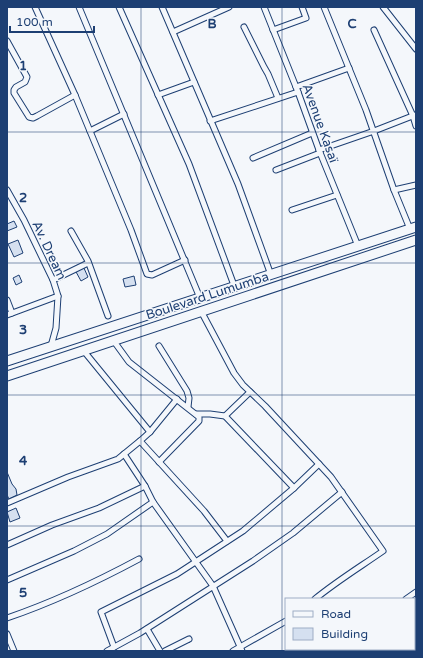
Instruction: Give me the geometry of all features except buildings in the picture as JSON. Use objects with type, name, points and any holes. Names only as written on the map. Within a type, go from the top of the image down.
[{"type":"highway","name":"Boulevard Lumumba","points":[[7,362],[51,346],[235,288],[413,228]]},
{"type":"highway","name":"Boulevard Lumumba","points":[[7,376],[201,310],[416,240]]},
{"type":"street","points":[[35,7],[75,95],[131,230],[147,274],[152,275],[185,260]]},
{"type":"street","points":[[79,7],[200,298]]},
{"type":"street","points":[[119,7],[189,164],[235,288]]},
{"type":"street","points":[[162,7],[238,184],[272,275]]},
{"type":"street","points":[[173,32],[219,9],[229,7]]},
{"type":"street","name":"Avenue Kasaï","points":[[264,7],[297,90],[319,151],[358,246]]},
{"type":"street","points":[[273,30],[306,18],[302,7]]},
{"type":"street","points":[[324,7],[374,131],[394,190],[413,228]]},
{"type":"street","points":[[383,7],[416,49]]},
{"type":"street","points":[[244,27],[268,74],[278,98]]},
{"type":"street","points":[[374,30],[414,116],[416,126]]},
{"type":"street","points":[[7,41],[27,77],[25,82],[16,87],[14,93],[29,117],[33,118],[75,95]]},
{"type":"street","points":[[210,121],[278,98],[349,68]]},
{"type":"street","points":[[158,95],[194,82]]},
{"type":"street","points":[[90,131],[124,114]]},
{"type":"street","points":[[276,170],[319,151],[414,116]]},
{"type":"street","points":[[253,158],[312,133]]},
{"type":"street","points":[[394,190],[416,185]]},
{"type":"street","name":"Av. Dream","points":[[7,190],[24,220],[53,280],[58,296],[56,328],[51,346]]},
{"type":"street","points":[[292,210],[337,195]]},
{"type":"street","points":[[71,231],[88,263],[108,316]]},
{"type":"street","points":[[53,280],[88,263]]},
{"type":"street","points":[[7,300],[10,314],[58,296]]},
{"type":"street","points":[[201,310],[234,373],[243,386],[331,477],[383,551],[340,579],[316,598]]},
{"type":"street","points":[[113,340],[129,362],[199,417],[199,421],[158,462]]},
{"type":"street","points":[[159,346],[187,391],[189,398],[188,407]]},
{"type":"street","points":[[83,350],[150,432]]},
{"type":"street","points":[[225,416],[250,392]]},
{"type":"street","points":[[7,503],[68,476],[114,461],[150,432],[177,399]]},
{"type":"street","points":[[196,414],[225,416],[294,488]]},
{"type":"street","points":[[140,441],[204,511],[227,541]]},
{"type":"street","points":[[124,454],[145,486],[153,502],[213,586],[242,649]]},
{"type":"street","points":[[114,647],[100,612],[177,574],[243,531],[294,488],[318,464]]},
{"type":"street","points":[[7,545],[52,525],[99,508],[145,486]]},
{"type":"street","points":[[107,651],[147,629],[293,533],[342,492]]},
{"type":"street","points":[[7,580],[74,551],[107,534],[153,502]]},
{"type":"street","points":[[7,618],[58,598],[139,559]]},
{"type":"street","points":[[407,598],[416,592]]},
{"type":"street","points":[[234,651],[242,649],[285,622]]},
{"type":"street","points":[[147,629],[160,651]]},
{"type":"street","points":[[7,634],[14,651]]},
{"type":"street","points":[[165,651],[189,639]]}]
